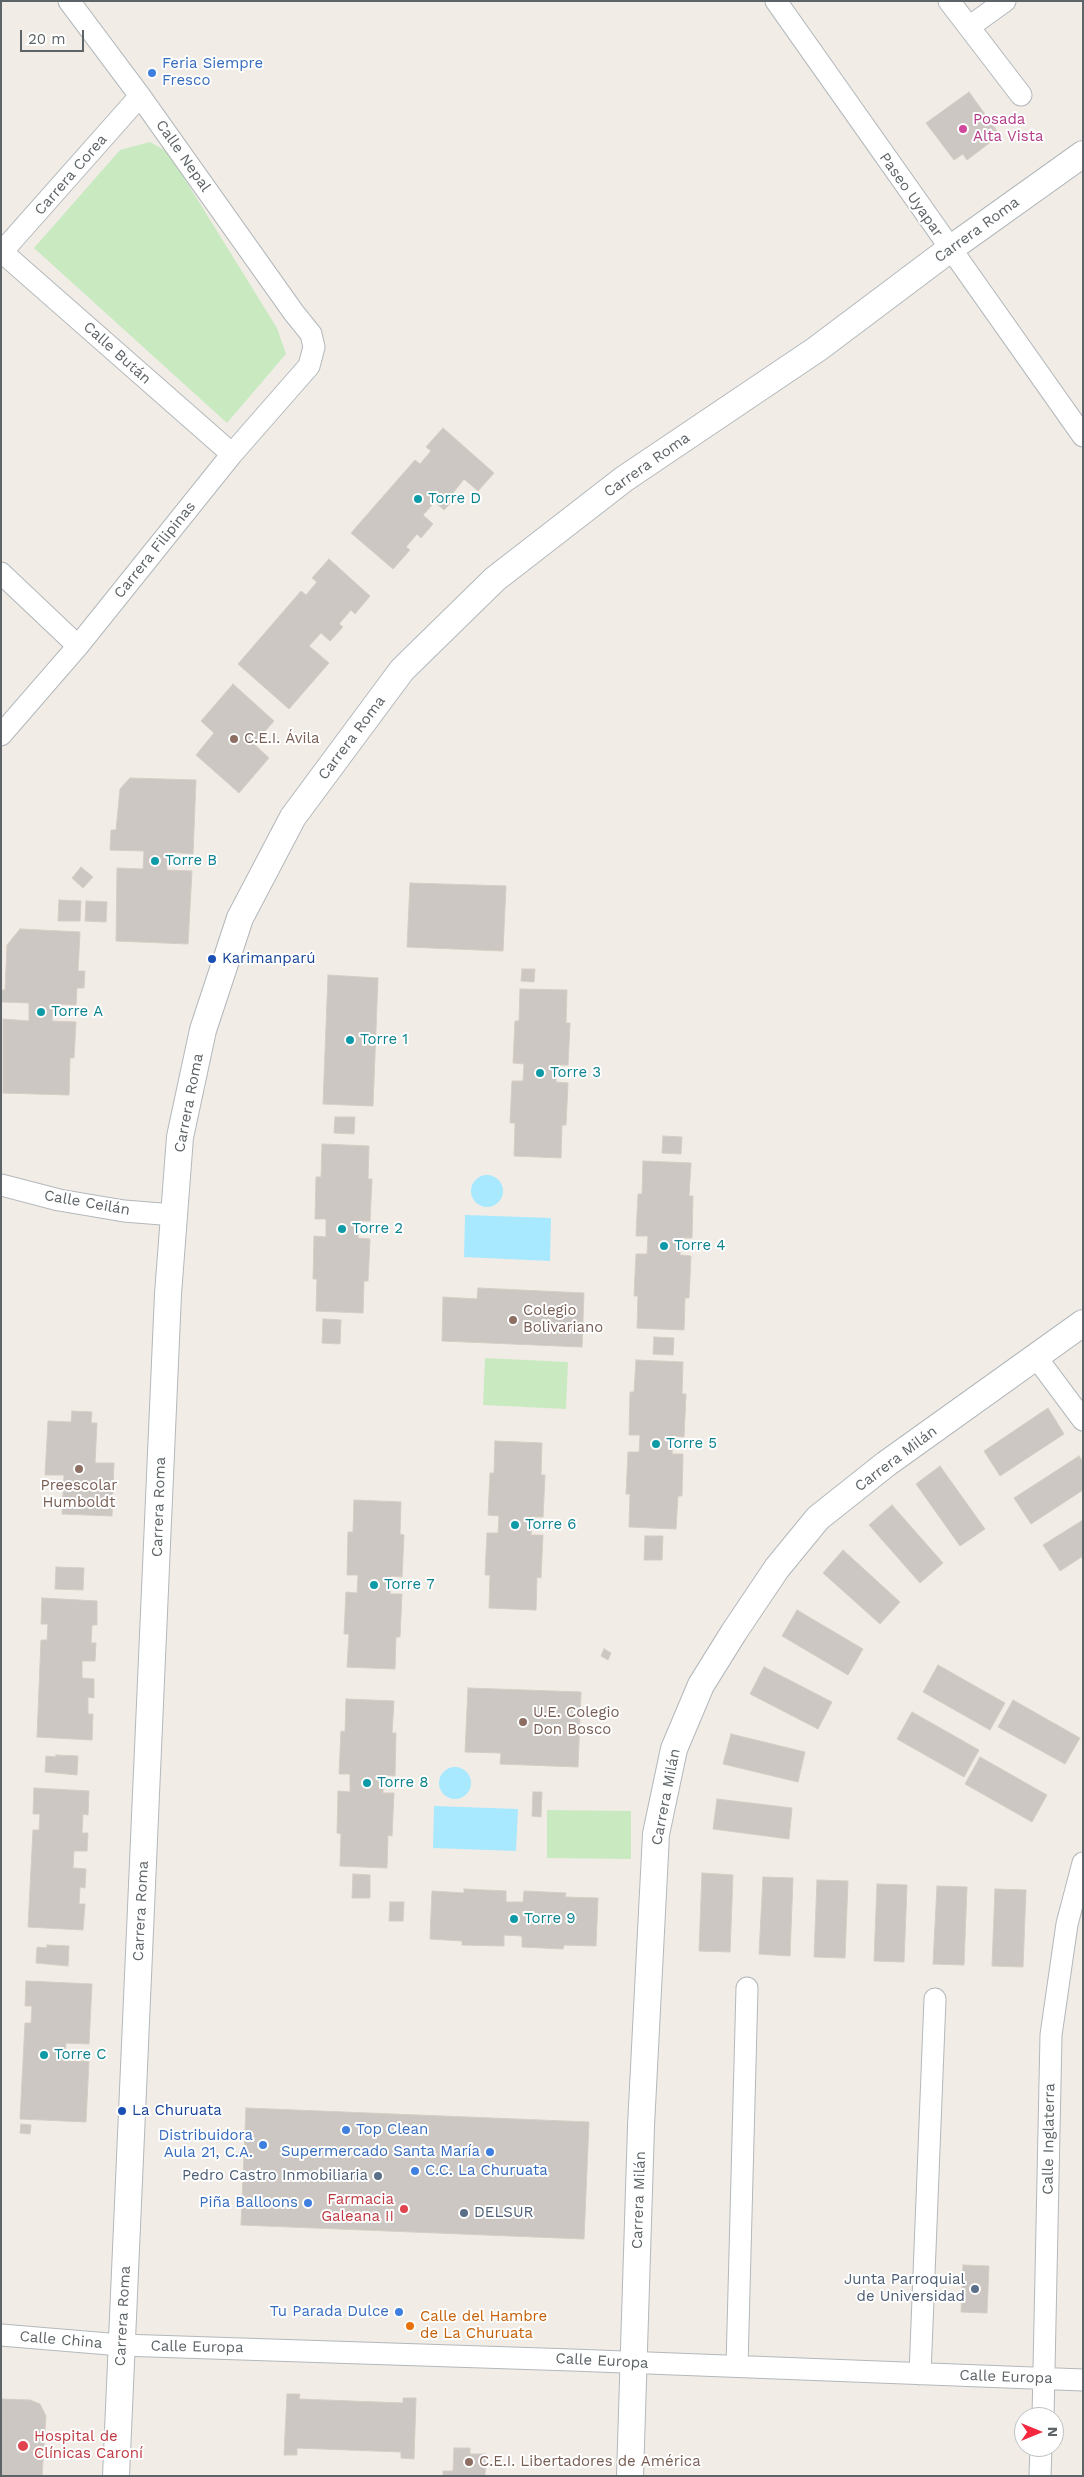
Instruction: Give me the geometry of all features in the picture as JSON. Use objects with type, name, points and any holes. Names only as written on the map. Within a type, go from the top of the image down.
[{"type":"street","name":"Calle Nepal","points":[[69,1],[140,96],[294,313],[311,334],[314,347],[309,366]]},
{"type":"street","name":"Paseo Uyapar","points":[[776,1],[1083,436]]},
{"type":"street","points":[[949,1],[1022,95]]},
{"type":"street","points":[[969,28],[1005,1]]},
{"type":"street","name":"Carrera Corea","points":[[2,252],[140,96]]},
{"type":"street","name":"Carrera Roma","points":[[116,2476],[168,1304],[180,1137],[199,1048],[240,918],[293,817],[402,670],[495,578],[624,479],[817,349],[950,249],[1081,159]]},
{"type":"street","name":"Calle Bután","points":[[2,252],[232,454]]},
{"type":"street","name":"Carrera Filipinas","points":[[1,734],[78,646],[232,454],[309,366]]},
{"type":"street","points":[[1,573],[78,646]]},
{"type":"street","name":"Calle Ceilán","points":[[1,1185],[68,1201],[124,1211],[174,1215]]},
{"type":"street","name":"Carrera Milán","points":[[630,2476],[647,1986],[656,1834],[674,1749],[701,1686],[729,1640],[777,1568],[818,1518],[886,1464],[1083,1323]]},
{"type":"street","points":[[1036,1357],[1083,1420]]},
{"type":"street","name":"Calle Inglaterra","points":[[1043,2407],[1051,2035],[1067,1924],[1083,1863]]},
{"type":"street","points":[[737,2366],[747,1988]]},
{"type":"street","points":[[920,2374],[935,1999]]},
{"type":"street","name":"Calle China","points":[[1,2335],[121,2345]]},
{"type":"street","name":"Calle Europa","points":[[121,2345],[1083,2380]]},
{"type":"street","points":[[1040,2476],[1041,2457]]},
{"type":"green space","points":[[150,142],[168,152],[277,328],[286,354],[227,423],[34,248],[120,150]]},
{"type":"green space","points":[[485,1358],[568,1362],[566,1409],[483,1405]]},
{"type":"green space","points":[[547,1810],[631,1811],[631,1859],[547,1858]]},
{"type":"water","points":[[487,1175],[498,1180],[503,1191],[498,1202],[487,1207],[476,1202],[471,1191],[476,1180]]},
{"type":"water","points":[[465,1215],[551,1218],[550,1261],[464,1257]]},
{"type":"water","points":[[455,1767],[466,1772],[471,1783],[466,1794],[455,1799],[444,1794],[439,1783],[444,1772]]},
{"type":"water","points":[[434,1806],[518,1809],[516,1851],[433,1848]]},
{"type":"building","name":"Posada Alta Vista","points":[[969,92],[1000,135],[967,160],[963,154],[954,160],[926,123]]},
{"type":"building","name":"Torre D","points":[[443,428],[494,473],[478,491],[464,479],[453,493],[457,496],[444,510],[435,502],[423,515],[433,524],[421,538],[417,534],[406,547],[410,550],[393,569],[351,533],[415,460],[420,464],[431,451],[426,447]]},
{"type":"building","points":[[329,559],[370,596],[355,614],[351,610],[339,624],[343,627],[330,641],[321,633],[309,646],[329,663],[289,709],[238,664],[301,591],[306,595],[317,582],[312,578]]},
{"type":"building","name":"C.E.I. Ávila","points":[[233,684],[274,721],[254,744],[269,758],[239,793],[196,755],[214,733],[201,721]]},
{"type":"building","name":"Torre B","points":[[130,778],[196,780],[193,854],[167,852],[167,870],[192,871],[188,944],[116,941],[117,868],[143,869],[144,851],[110,850],[111,830],[116,830],[120,789]]},
{"type":"building","points":[[81,867],[93,877],[83,888],[72,878]]},
{"type":"building","points":[[410,883],[506,886],[503,951],[407,947]]},
{"type":"building","points":[[59,900],[81,901],[80,921],[58,921]]},
{"type":"building","points":[[86,901],[107,902],[106,922],[85,921]]},
{"type":"building","name":"Torre A","points":[[20,929],[80,932],[78,971],[85,971],[84,988],[77,988],[76,1005],[53,1004],[52,1021],[76,1022],[74,1058],[70,1058],[69,1095],[3,1093],[3,1019],[29,1021],[29,1003],[2,1002],[2,990],[5,990],[7,945]]},
{"type":"building","points":[[522,969],[535,969],[534,982],[521,981]]},
{"type":"building","name":"Torre 1","points":[[328,975],[378,978],[373,1106],[323,1104]]},
{"type":"building","name":"Torre 3","points":[[520,989],[567,990],[566,1023],[570,1023],[568,1065],[557,1065],[556,1082],[568,1083],[566,1125],[562,1125],[561,1158],[514,1156],[515,1123],[510,1123],[512,1081],[523,1081],[524,1064],[513,1063],[515,1021],[519,1021]]},
{"type":"building","points":[[335,1117],[355,1117],[354,1134],[334,1133]]},
{"type":"building","points":[[663,1136],[682,1137],[681,1154],[662,1153]]},
{"type":"building","name":"Torre 2","points":[[322,1144],[369,1146],[368,1179],[372,1179],[370,1221],[359,1221],[358,1238],[370,1239],[368,1281],[364,1281],[363,1313],[316,1311],[317,1279],[313,1279],[314,1236],[326,1237],[326,1219],[315,1219],[316,1177],[321,1177]]},
{"type":"building","name":"Torre 4","points":[[643,1161],[691,1163],[689,1196],[693,1196],[692,1238],[681,1238],[680,1246],[680,1255],[691,1256],[689,1298],[685,1298],[684,1330],[637,1328],[638,1296],[634,1296],[636,1254],[647,1254],[648,1236],[636,1236],[638,1194],[642,1194]]},
{"type":"building","name":"Colegio Bolivariano","points":[[478,1288],[584,1293],[582,1347],[442,1341],[443,1297],[477,1299]]},
{"type":"building","points":[[323,1319],[341,1320],[340,1344],[322,1343]]},
{"type":"building","points":[[654,1337],[674,1338],[673,1355],[653,1354]]},
{"type":"building","name":"Torre 5","points":[[636,1360],[683,1362],[682,1394],[686,1394],[684,1437],[673,1436],[672,1454],[683,1454],[682,1496],[678,1496],[676,1529],[629,1527],[630,1494],[626,1494],[628,1452],[639,1452],[640,1435],[629,1435],[630,1392],[634,1392]]},
{"type":"building","points":[[1048,1408],[1064,1434],[1000,1476],[984,1451]]},
{"type":"building","name":"Preescolar Humboldt","points":[[72,1411],[92,1412],[91,1423],[97,1423],[95,1463],[114,1463],[112,1516],[62,1514],[64,1475],[45,1475],[48,1421],[71,1422]]},
{"type":"building","name":"Torre 6","points":[[495,1441],[542,1443],[541,1475],[545,1475],[543,1517],[532,1517],[531,1535],[543,1535],[541,1578],[537,1577],[536,1610],[489,1608],[490,1575],[485,1575],[487,1533],[498,1533],[499,1516],[488,1515],[490,1473],[494,1473]]},
{"type":"building","points":[[1079,1456],[1083,1462],[1083,1490],[1031,1524],[1014,1498]]},
{"type":"building","points":[[940,1466],[985,1529],[960,1546],[916,1484]]},
{"type":"building","name":"Torre 7","points":[[354,1500],[401,1502],[400,1534],[404,1535],[402,1577],[391,1576],[390,1594],[402,1594],[400,1637],[396,1637],[395,1669],[347,1667],[349,1634],[344,1634],[346,1592],[357,1593],[358,1575],[347,1575],[348,1532],[353,1532]]},
{"type":"building","points":[[892,1505],[943,1563],[920,1583],[869,1525]]},
{"type":"building","points":[[1083,1520],[1083,1556],[1060,1571],[1043,1545]]},
{"type":"building","points":[[645,1536],[663,1536],[662,1560],[644,1560]]},
{"type":"building","points":[[843,1550],[900,1602],[880,1624],[823,1573]]},
{"type":"building","points":[[56,1567],[84,1568],[83,1590],[55,1589]]},
{"type":"building","points":[[42,1598],[97,1601],[97,1625],[92,1625],[91,1643],[96,1643],[95,1661],[82,1661],[82,1678],[94,1679],[94,1698],[88,1697],[88,1714],[93,1714],[92,1740],[37,1737],[41,1640],[47,1640],[48,1624],[41,1624]]},
{"type":"building","points":[[797,1610],[863,1649],[848,1675],[782,1636]]},
{"type":"building","points":[[604,1649],[611,1653],[608,1660],[601,1656]]},
{"type":"building","points":[[938,1665],[1005,1703],[990,1730],[923,1692]]},
{"type":"building","points":[[764,1667],[832,1702],[818,1729],[750,1694]]},
{"type":"building","name":"U.E. Colegio Don Bosco","points":[[468,1688],[581,1692],[578,1767],[500,1764],[501,1753],[465,1752]]},
{"type":"building","name":"Torre 8","points":[[346,1699],[394,1701],[392,1733],[396,1733],[395,1776],[383,1775],[383,1793],[394,1793],[392,1836],[388,1835],[387,1868],[340,1866],[341,1834],[337,1833],[338,1791],[350,1792],[350,1774],[339,1774],[341,1731],[345,1732]]},
{"type":"building","points":[[1013,1700],[1080,1738],[1065,1764],[998,1727]]},
{"type":"building","points":[[912,1712],[979,1750],[964,1777],[897,1739]]},
{"type":"building","points":[[731,1734],[805,1752],[798,1782],[723,1764]]},
{"type":"building","points":[[56,1755],[78,1756],[77,1775],[45,1772],[46,1756],[56,1757]]},
{"type":"building","points":[[980,1757],[1047,1795],[1032,1822],[965,1784]]},
{"type":"building","points":[[34,1788],[89,1791],[88,1815],[83,1814],[82,1833],[88,1833],[87,1851],[74,1851],[73,1868],[86,1869],[85,1888],[80,1887],[79,1904],[85,1904],[83,1930],[28,1927],[33,1830],[39,1830],[40,1814],[33,1814]]},
{"type":"building","points":[[533,1792],[542,1792],[541,1817],[532,1816]]},
{"type":"building","points":[[717,1799],[792,1808],[789,1839],[713,1829]]},
{"type":"building","points":[[702,1873],[733,1875],[730,1952],[699,1951]]},
{"type":"building","points":[[353,1874],[370,1875],[370,1898],[352,1898]]},
{"type":"building","points":[[763,1877],[793,1878],[790,1956],[759,1954]]},
{"type":"building","points":[[817,1880],[848,1881],[845,1958],[814,1957]]},
{"type":"building","points":[[877,1884],[907,1885],[904,1962],[874,1961]]},
{"type":"building","points":[[937,1886],[967,1887],[964,1965],[933,1964]]},
{"type":"building","name":"Torre 9","points":[[464,1889],[506,1891],[506,1902],[523,1902],[524,1891],[566,1893],[565,1897],[598,1898],[596,1946],[564,1945],[563,1949],[522,1947],[522,1936],[504,1935],[504,1946],[462,1945],[462,1941],[430,1939],[432,1891],[464,1893]]},
{"type":"building","points":[[995,1889],[1026,1890],[1023,1967],[992,1966]]},
{"type":"building","points":[[390,1902],[404,1902],[403,1921],[389,1921]]},
{"type":"building","points":[[47,1945],[69,1946],[68,1966],[36,1963],[37,1947],[47,1948]]},
{"type":"building","name":"Torre C","points":[[26,1981],[92,1984],[89,2044],[66,2043],[65,2061],[89,2061],[86,2122],[20,2119],[25,2023],[31,2023],[32,2006],[25,2006]]},
{"type":"building","name":"C.C. La Churuata","points":[[246,2108],[589,2122],[584,2239],[241,2225]]},
{"type":"building","points":[[21,2124],[31,2125],[30,2134],[20,2133]]},
{"type":"building","name":"Junta Parroquial de Universidad","points":[[963,2265],[989,2266],[987,2313],[961,2312]]},
{"type":"building","points":[[287,2394],[300,2394],[299,2399],[403,2403],[403,2398],[416,2398],[414,2459],[401,2458],[401,2452],[297,2448],[297,2455],[284,2455]]},
{"type":"building","name":"Hospital de Clínicas Caroní","points":[[1,2399],[30,2400],[40,2404],[46,2416],[42,2476],[1,2476]]},
{"type":"building","name":"C.E.I. Libertadores de América","points":[[454,2448],[470,2448],[470,2454],[486,2454],[485,2476],[443,2476],[443,2471],[453,2471]]},
{"type":"place","name":"Feria Siempre Fresco","points":[[152,73]]},
{"type":"place","name":"Posada Alta Vista","points":[[963,129]]},
{"type":"place","name":"Torre D","points":[[418,499]]},
{"type":"place","name":"C.E.I. Ávila","points":[[234,739]]},
{"type":"place","name":"Torre B","points":[[155,861]]},
{"type":"place","name":"Karimanparú","points":[[212,959]]},
{"type":"place","name":"Torre A","points":[[41,1012]]},
{"type":"place","name":"Torre 1","points":[[350,1040]]},
{"type":"place","name":"Torre 3","points":[[540,1073]]},
{"type":"place","name":"Torre 2","points":[[342,1229]]},
{"type":"place","name":"Torre 4","points":[[664,1246]]},
{"type":"place","name":"Colegio Bolivariano","points":[[513,1320]]},
{"type":"place","name":"Torre 5","points":[[656,1444]]},
{"type":"place","name":"Preescolar Humboldt","points":[[79,1469]]},
{"type":"place","name":"Torre 6","points":[[515,1525]]},
{"type":"place","name":"Torre 7","points":[[374,1585]]},
{"type":"place","name":"U.E. Colegio Don Bosco","points":[[523,1722]]},
{"type":"place","name":"Torre 8","points":[[367,1783]]},
{"type":"place","name":"Torre 9","points":[[514,1919]]},
{"type":"place","name":"Torre C","points":[[44,2055]]},
{"type":"place","name":"La Churuata","points":[[122,2111]]},
{"type":"place","name":"Top Clean","points":[[346,2130]]},
{"type":"place","name":"Distribuidora Aula 21, C.A.","points":[[263,2145]]},
{"type":"place","name":"Supermercado Santa María","points":[[490,2152]]},
{"type":"place","name":"C.C. La Churuata","points":[[415,2171]]},
{"type":"place","name":"Pedro Castro Inmobiliaria","points":[[378,2176]]},
{"type":"place","name":"Piña Balloons","points":[[308,2203]]},
{"type":"place","name":"Farmacia Galeana II","points":[[404,2209]]},
{"type":"place","name":"DELSUR","points":[[464,2213]]},
{"type":"place","name":"Junta Parroquial de Universidad","points":[[975,2289]]},
{"type":"place","name":"Tu Parada Dulce","points":[[399,2312]]},
{"type":"place","name":"Calle del Hambre de La Churuata","points":[[410,2326]]},
{"type":"place","name":"Hospital de Clínicas Caroní","points":[[23,2446]]},
{"type":"place","name":"C.E.I. Libertadores de América","points":[[469,2462]]}]
